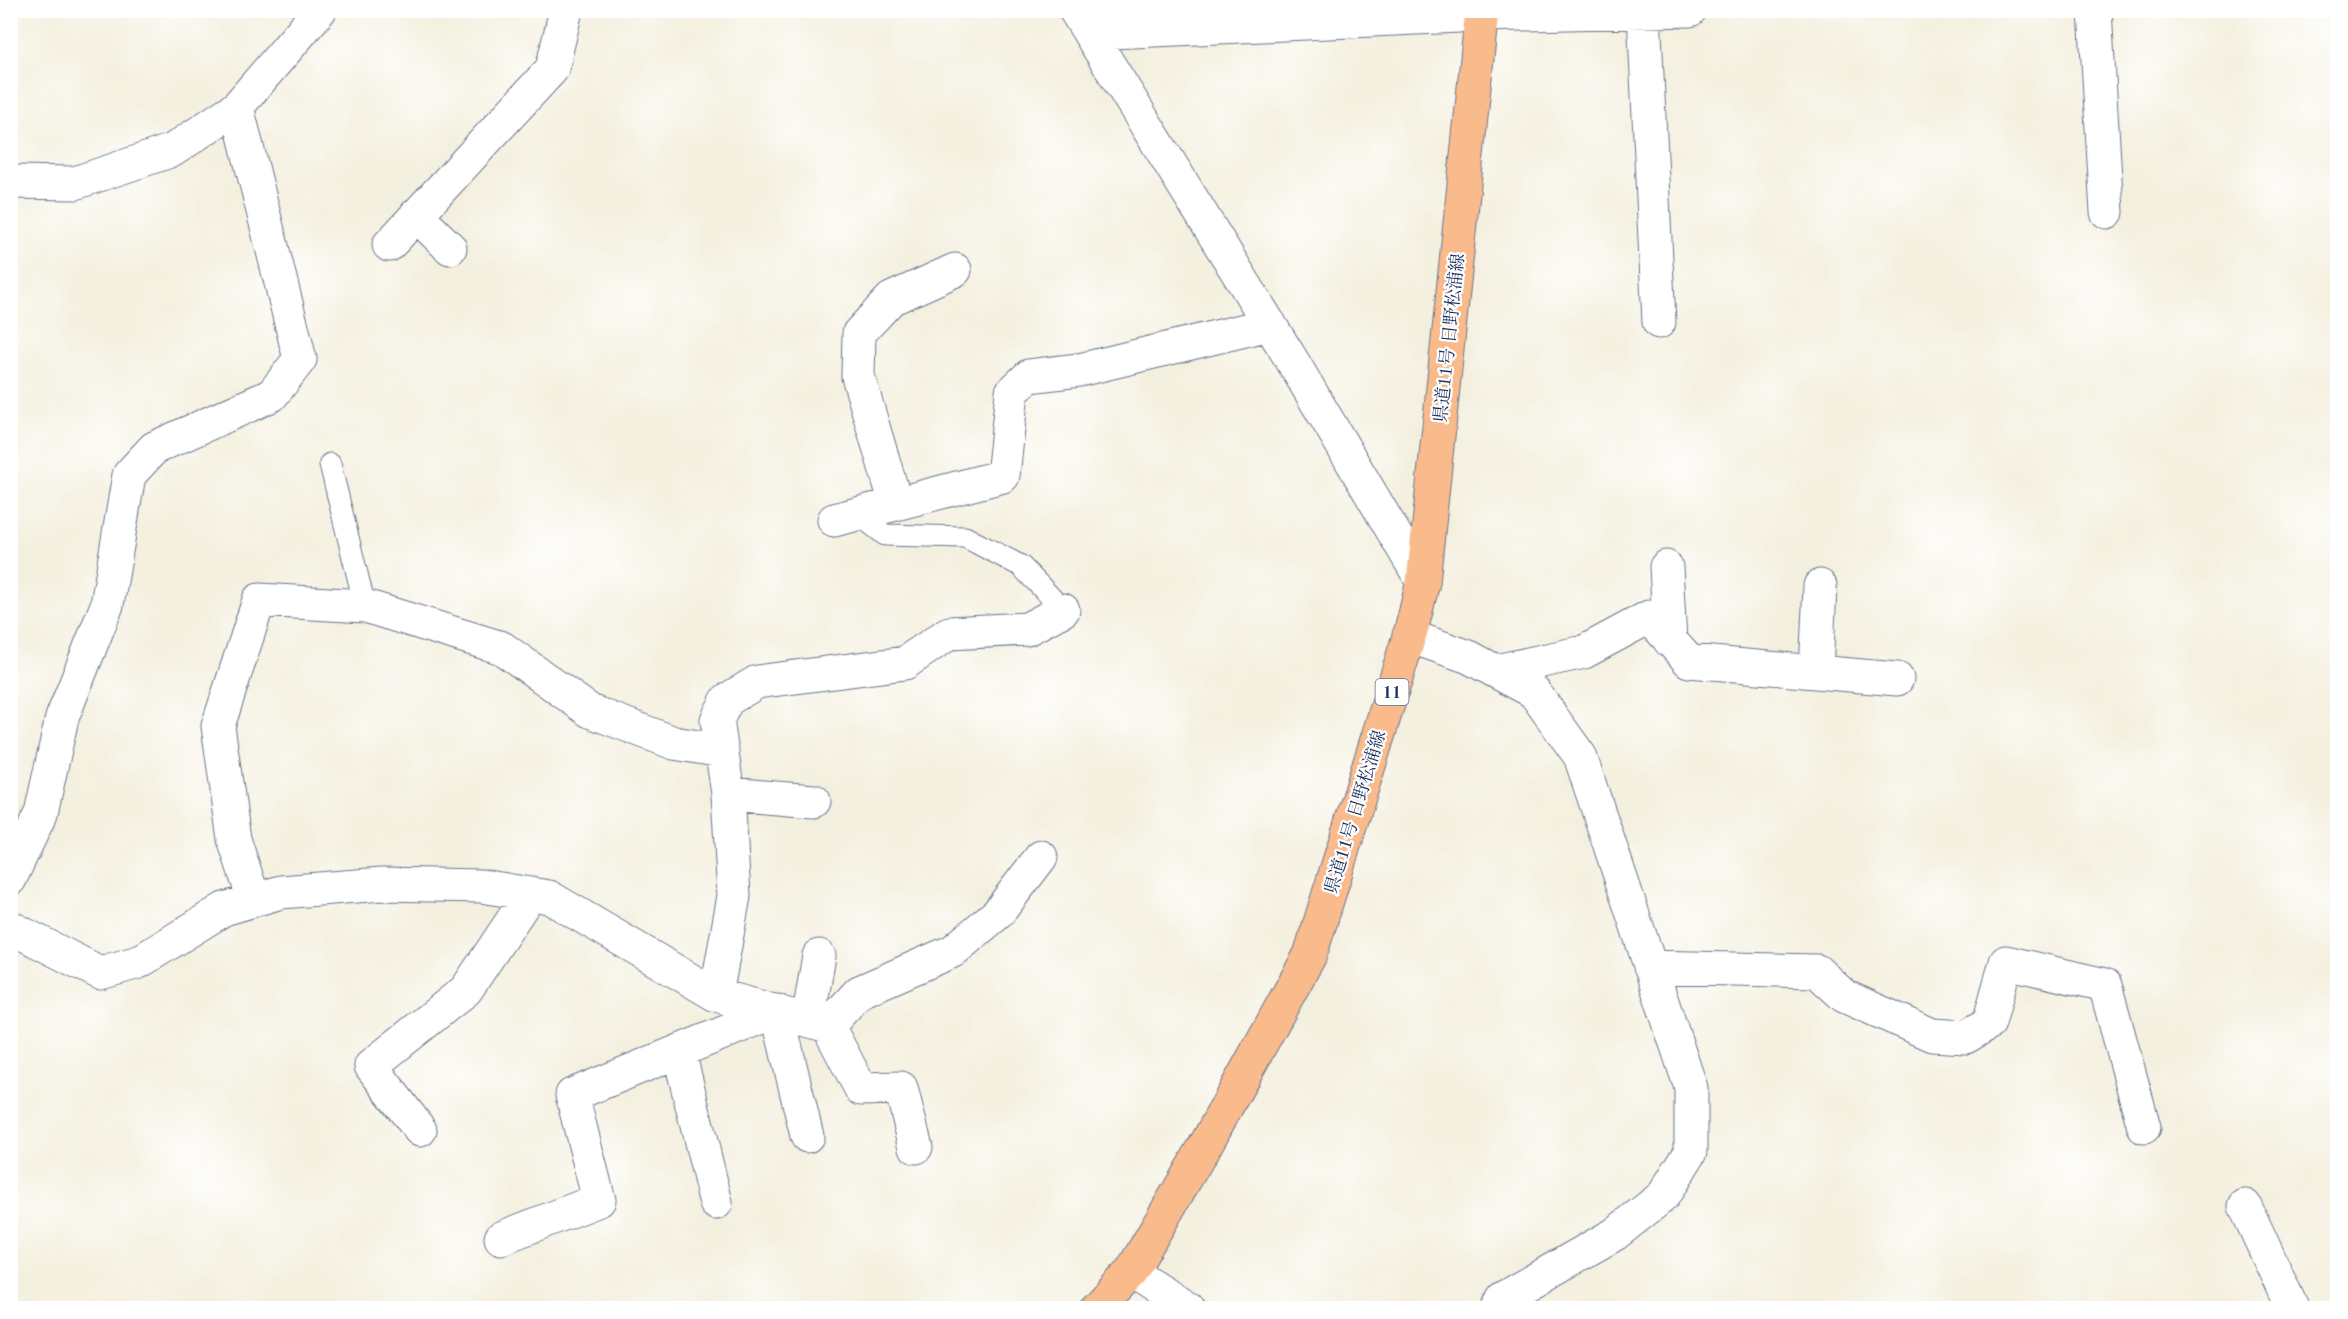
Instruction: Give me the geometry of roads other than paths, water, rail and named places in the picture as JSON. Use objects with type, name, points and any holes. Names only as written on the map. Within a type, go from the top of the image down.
[{"type":"main road","name":"県道11号 日野松浦線","points":[[1098,1308],[1131,1272],[1206,1144],[1310,955],[1409,636],[1423,582],[1482,13]]},
{"type":"street","points":[[10,182],[75,183],[173,150],[237,107],[320,10]]},
{"type":"street","points":[[389,244],[552,69],[566,10]]},
{"type":"street","points":[[1082,22],[1482,13],[1644,13],[1690,10]]},
{"type":"street","points":[[2096,10],[2107,212]]},
{"type":"street","points":[[1644,13],[1659,322]]},
{"type":"street","points":[[1082,22],[1270,324],[1423,582]]},
{"type":"street","points":[[10,879],[40,813],[62,718],[107,605],[129,476],[154,448],[272,395],[300,359],[237,107]]},
{"type":"street","points":[[416,215],[450,248]]},
{"type":"street","points":[[896,504],[858,376],[859,333],[891,299],[955,270]]},
{"type":"street","points":[[846,517],[1002,476],[1012,392],[1029,376],[1079,370],[1270,324]]},
{"type":"street","points":[[1666,567],[1670,641]]},
{"type":"street","points":[[1816,672],[1820,586]]},
{"type":"street","points":[[254,900],[234,839],[218,726],[259,600],[365,606],[502,648],[590,711],[674,744],[722,751]]},
{"type":"street","points":[[716,995],[734,896],[728,794],[717,720],[727,700],[757,682],[905,663],[949,633],[1027,629],[1063,610]]},
{"type":"street","points":[[1496,671],[1584,652],[1649,617],[1689,661],[1897,679]]},
{"type":"street","points":[[1409,636],[1469,657],[1534,692],[1580,756],[1691,1088],[1690,1151],[1663,1196],[1615,1234],[1503,1298],[1499,1308]]},
{"type":"street","points":[[728,794],[814,801]]},
{"type":"street","points":[[501,1238],[599,1200],[572,1095],[679,1052],[804,1019],[953,951],[998,913],[1041,857]]},
{"type":"street","points":[[10,927],[100,973],[139,962],[224,909],[281,892],[382,884],[481,886],[549,897],[716,995],[804,1019],[861,1089],[901,1088],[916,1147]]},
{"type":"street","points":[[420,1130],[370,1066],[466,990],[530,894]]},
{"type":"street","points":[[807,1136],[804,1019],[819,956]]},
{"type":"street","points":[[1650,967],[1817,971],[1844,996],[1922,1031],[1932,1035],[1966,1037],[1989,1023],[2006,962],[2105,984],[2144,1127]]},
{"type":"street","points":[[679,1052],[716,1203]]},
{"type":"street","points":[[2244,1206],[2292,1308]]},
{"type":"street","points":[[1131,1272],[1188,1308]]},
{"type":"lane","points":[[330,464],[365,606]]},
{"type":"lane","points":[[846,517],[885,535],[964,537],[1021,566],[1063,610]]}]
